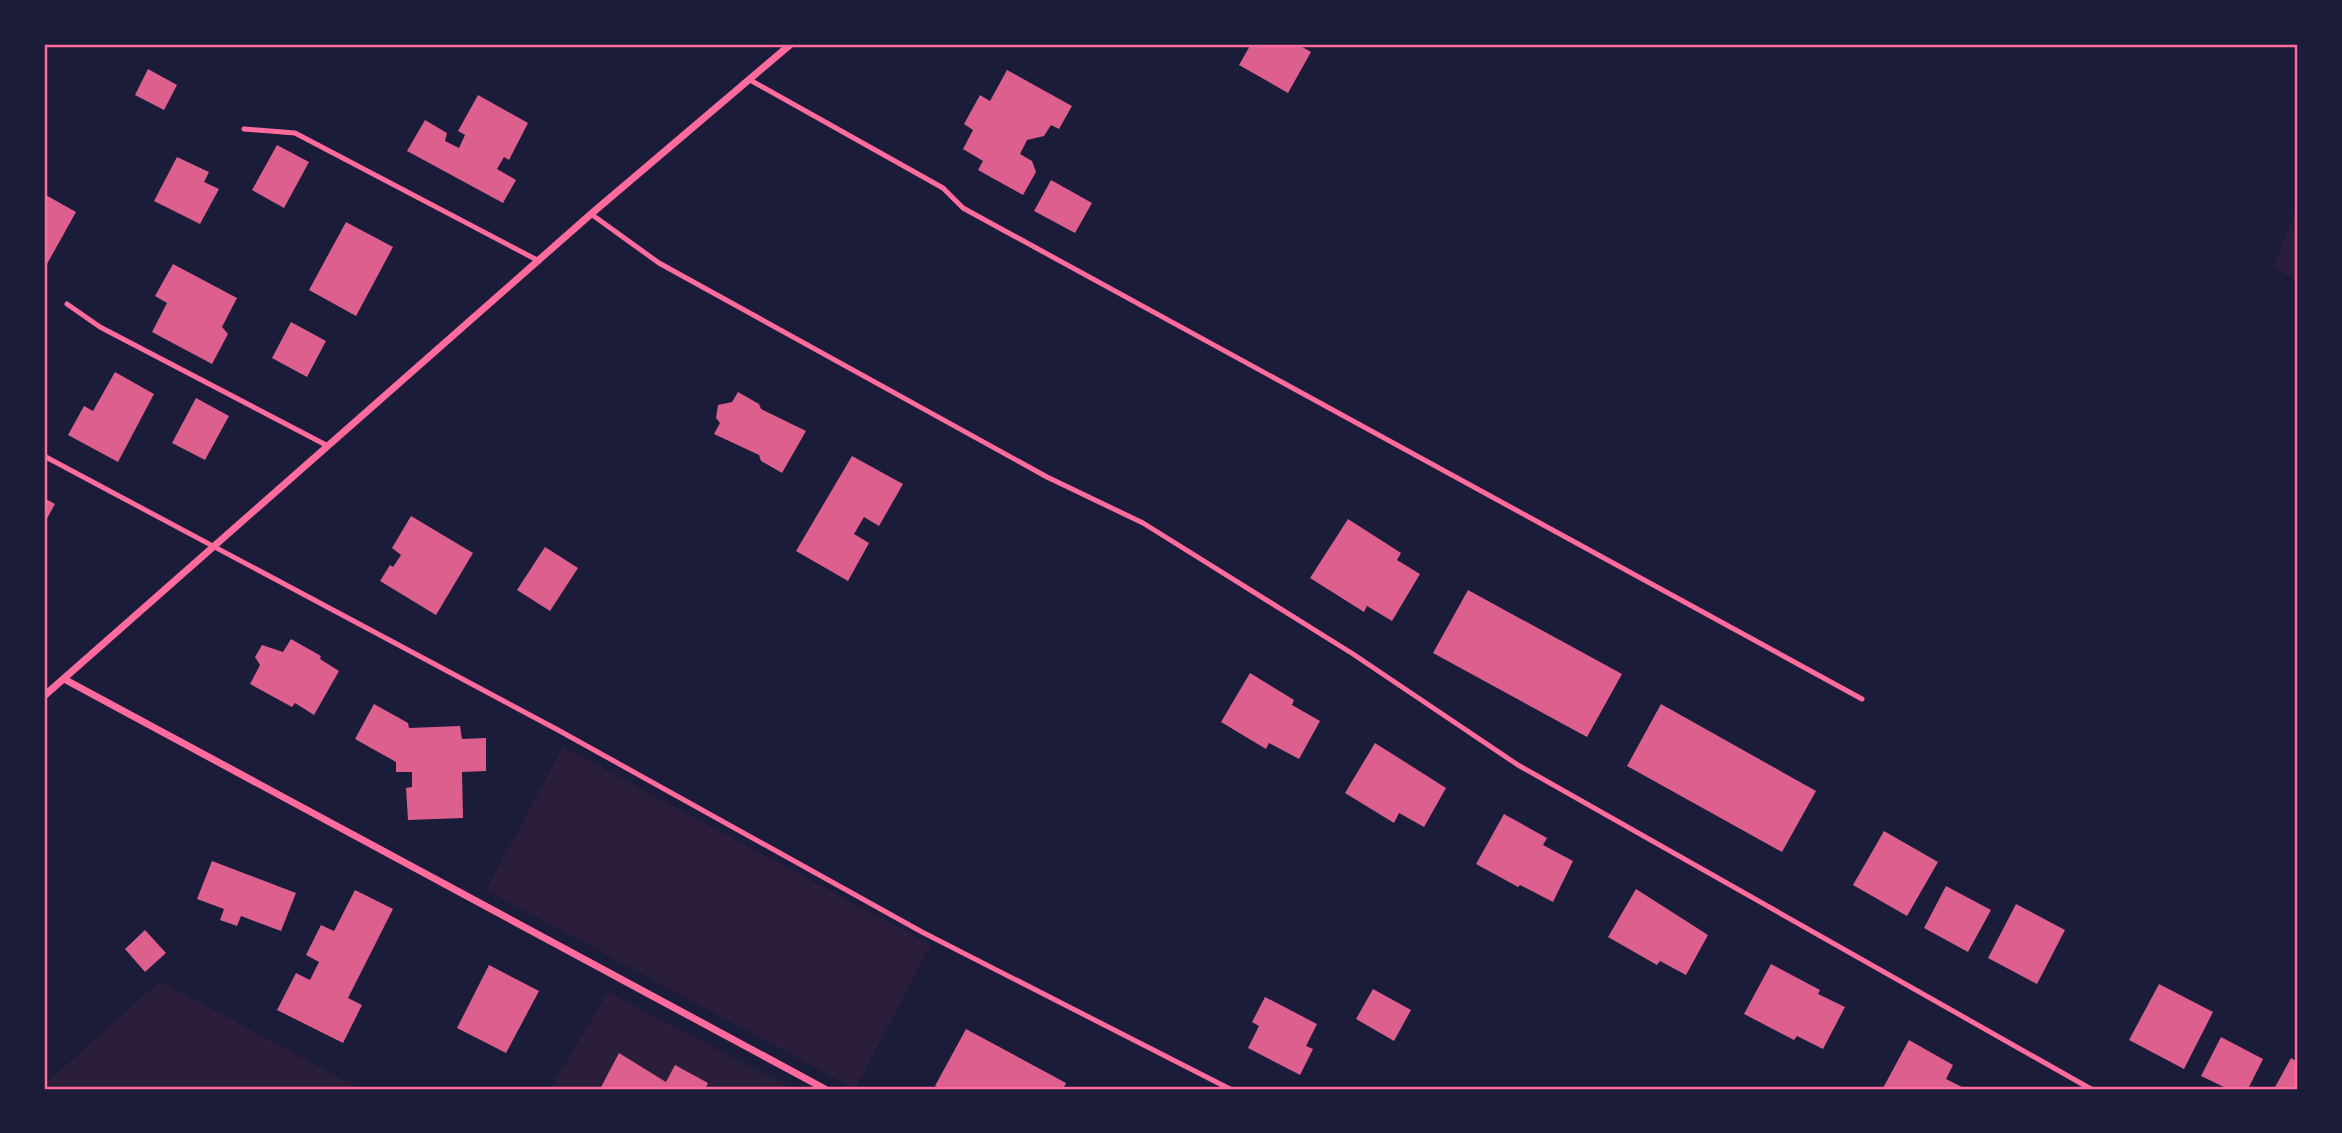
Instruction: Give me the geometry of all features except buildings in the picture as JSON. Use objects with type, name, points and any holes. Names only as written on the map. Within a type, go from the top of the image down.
[{"type":"street","points":[[44,696],[591,214],[791,44]]},
{"type":"street","points":[[64,679],[825,1089]]},
{"type":"lane","points":[[750,80],[943,188],[963,208],[1861,699]]},
{"type":"lane","points":[[244,129],[295,133],[539,261]]},
{"type":"lane","points":[[591,214],[659,263],[1047,477],[1143,523],[1353,654],[1518,765],[2091,1089]]},
{"type":"lane","points":[[67,304],[100,327],[329,447]]},
{"type":"lane","points":[[44,457],[217,546],[922,932],[1230,1089]]},
{"type":"shaded area","points":[[2298,206],[2298,282],[2273,267]]},
{"type":"shaded area","points":[[563,747],[931,945],[855,1089],[486,890]]},
{"type":"shaded area","points":[[160,981],[360,1089],[44,1089],[44,1085]]},
{"type":"shaded area","points":[[608,992],[793,1089],[550,1089]]}]
